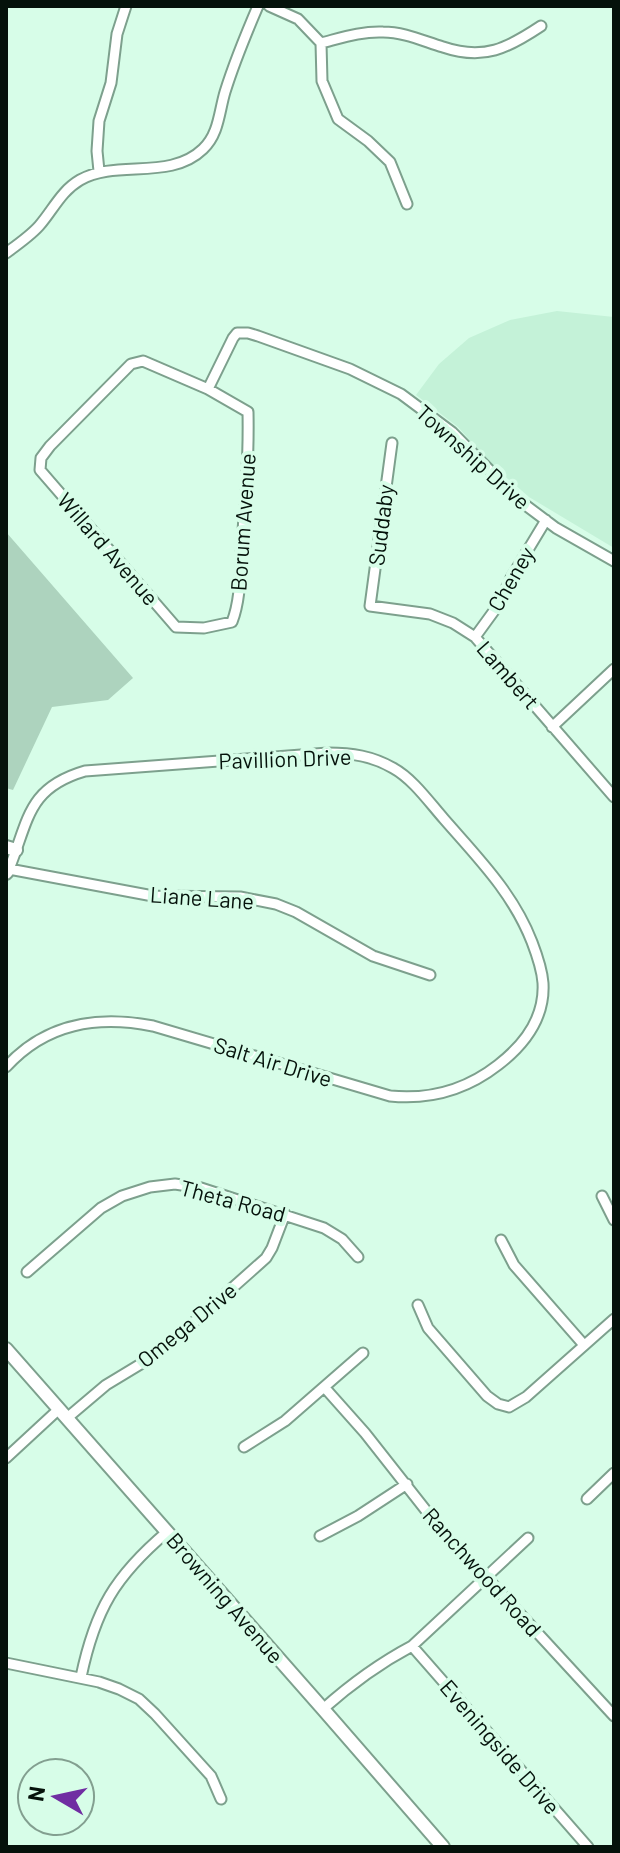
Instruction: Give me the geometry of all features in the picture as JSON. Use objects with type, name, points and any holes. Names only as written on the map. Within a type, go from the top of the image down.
[{"type":"street","points":[[99,171],[99,121],[111,83],[117,34],[126,6]]},
{"type":"street","points":[[6,253],[39,227],[64,192],[79,180],[99,171],[173,165],[190,159],[203,149],[217,125],[224,94],[258,6]]},
{"type":"street","points":[[269,6],[298,19],[321,43],[322,81],[338,119],[390,162],[407,204]]},
{"type":"street","points":[[321,43],[383,31],[417,37],[446,49],[481,53],[512,45],[541,26]]},
{"type":"street","name":"Township Drive","points":[[208,389],[237,333],[258,336],[350,369],[401,394],[452,432],[511,493],[546,520],[614,561]]},
{"type":"street","name":"Willard Avenue","points":[[176,627],[40,470],[41,458],[131,364],[143,361],[208,389]]},
{"type":"street","name":"Borum Avenue","points":[[176,627],[204,628],[232,622],[237,609],[248,467],[248,412],[208,389]]},
{"type":"street","name":"Suddaby","points":[[370,606],[392,443]]},
{"type":"street","name":"Cheney","points":[[475,637],[499,604],[546,520]]},
{"type":"street","name":"Lambert","points":[[370,606],[430,614],[453,623],[475,637],[614,797]]},
{"type":"street","points":[[552,727],[614,669]]},
{"type":"street","name":"Pavillion Drive","points":[[7,871],[11,849],[35,801],[60,781],[85,771],[328,753],[370,757],[396,769],[417,788],[508,895],[527,930],[543,982],[538,1015],[531,1031]]},
{"type":"street","name":"Liane Lane","points":[[7,871],[153,896],[213,895],[258,900],[296,912],[373,956],[430,975]]},
{"type":"street","name":"Salt Air Drive","points":[[6,1067],[42,1037],[76,1025],[116,1021],[153,1026],[390,1096],[427,1096],[443,1094],[482,1078],[518,1047],[531,1031]]},
{"type":"street","name":"Theta Road","points":[[27,1272],[101,1208],[122,1196],[150,1187],[175,1184],[201,1188],[324,1228],[342,1239],[358,1257]]},
{"type":"street","points":[[602,1196],[614,1220]]},
{"type":"street","name":"Omega Drive","points":[[6,1458],[63,1414],[176,1338],[266,1258],[285,1214]]},
{"type":"street","points":[[501,1240],[514,1265],[584,1345]]},
{"type":"street","points":[[418,1305],[428,1328],[487,1396],[509,1407],[526,1397],[614,1319]]},
{"type":"street","name":"Browning Avenue","points":[[6,1349],[443,1847]]},
{"type":"street","points":[[244,1447],[285,1421],[363,1353]]},
{"type":"street","name":"Ranchwood Road","points":[[325,1388],[407,1484],[454,1546],[614,1716]]},
{"type":"street","points":[[587,1499],[614,1473]]},
{"type":"street","points":[[320,1536],[407,1484]]},
{"type":"street","points":[[81,1677],[90,1637],[108,1597],[141,1554],[167,1532]]},
{"type":"street","points":[[323,1709],[358,1680],[412,1646],[528,1538]]},
{"type":"street","name":"Eveningside Drive","points":[[412,1646],[588,1847]]},
{"type":"street","points":[[6,1663],[81,1677],[139,1699],[211,1776],[221,1799]]},
{"type":"shaded area","points":[[557,311],[614,317],[614,548],[529,497],[491,464],[458,427],[416,395],[439,364],[469,338],[510,320]]},
{"type":"shaded area","points":[[6,532],[133,678],[108,700],[52,707],[13,790],[6,788]]}]
